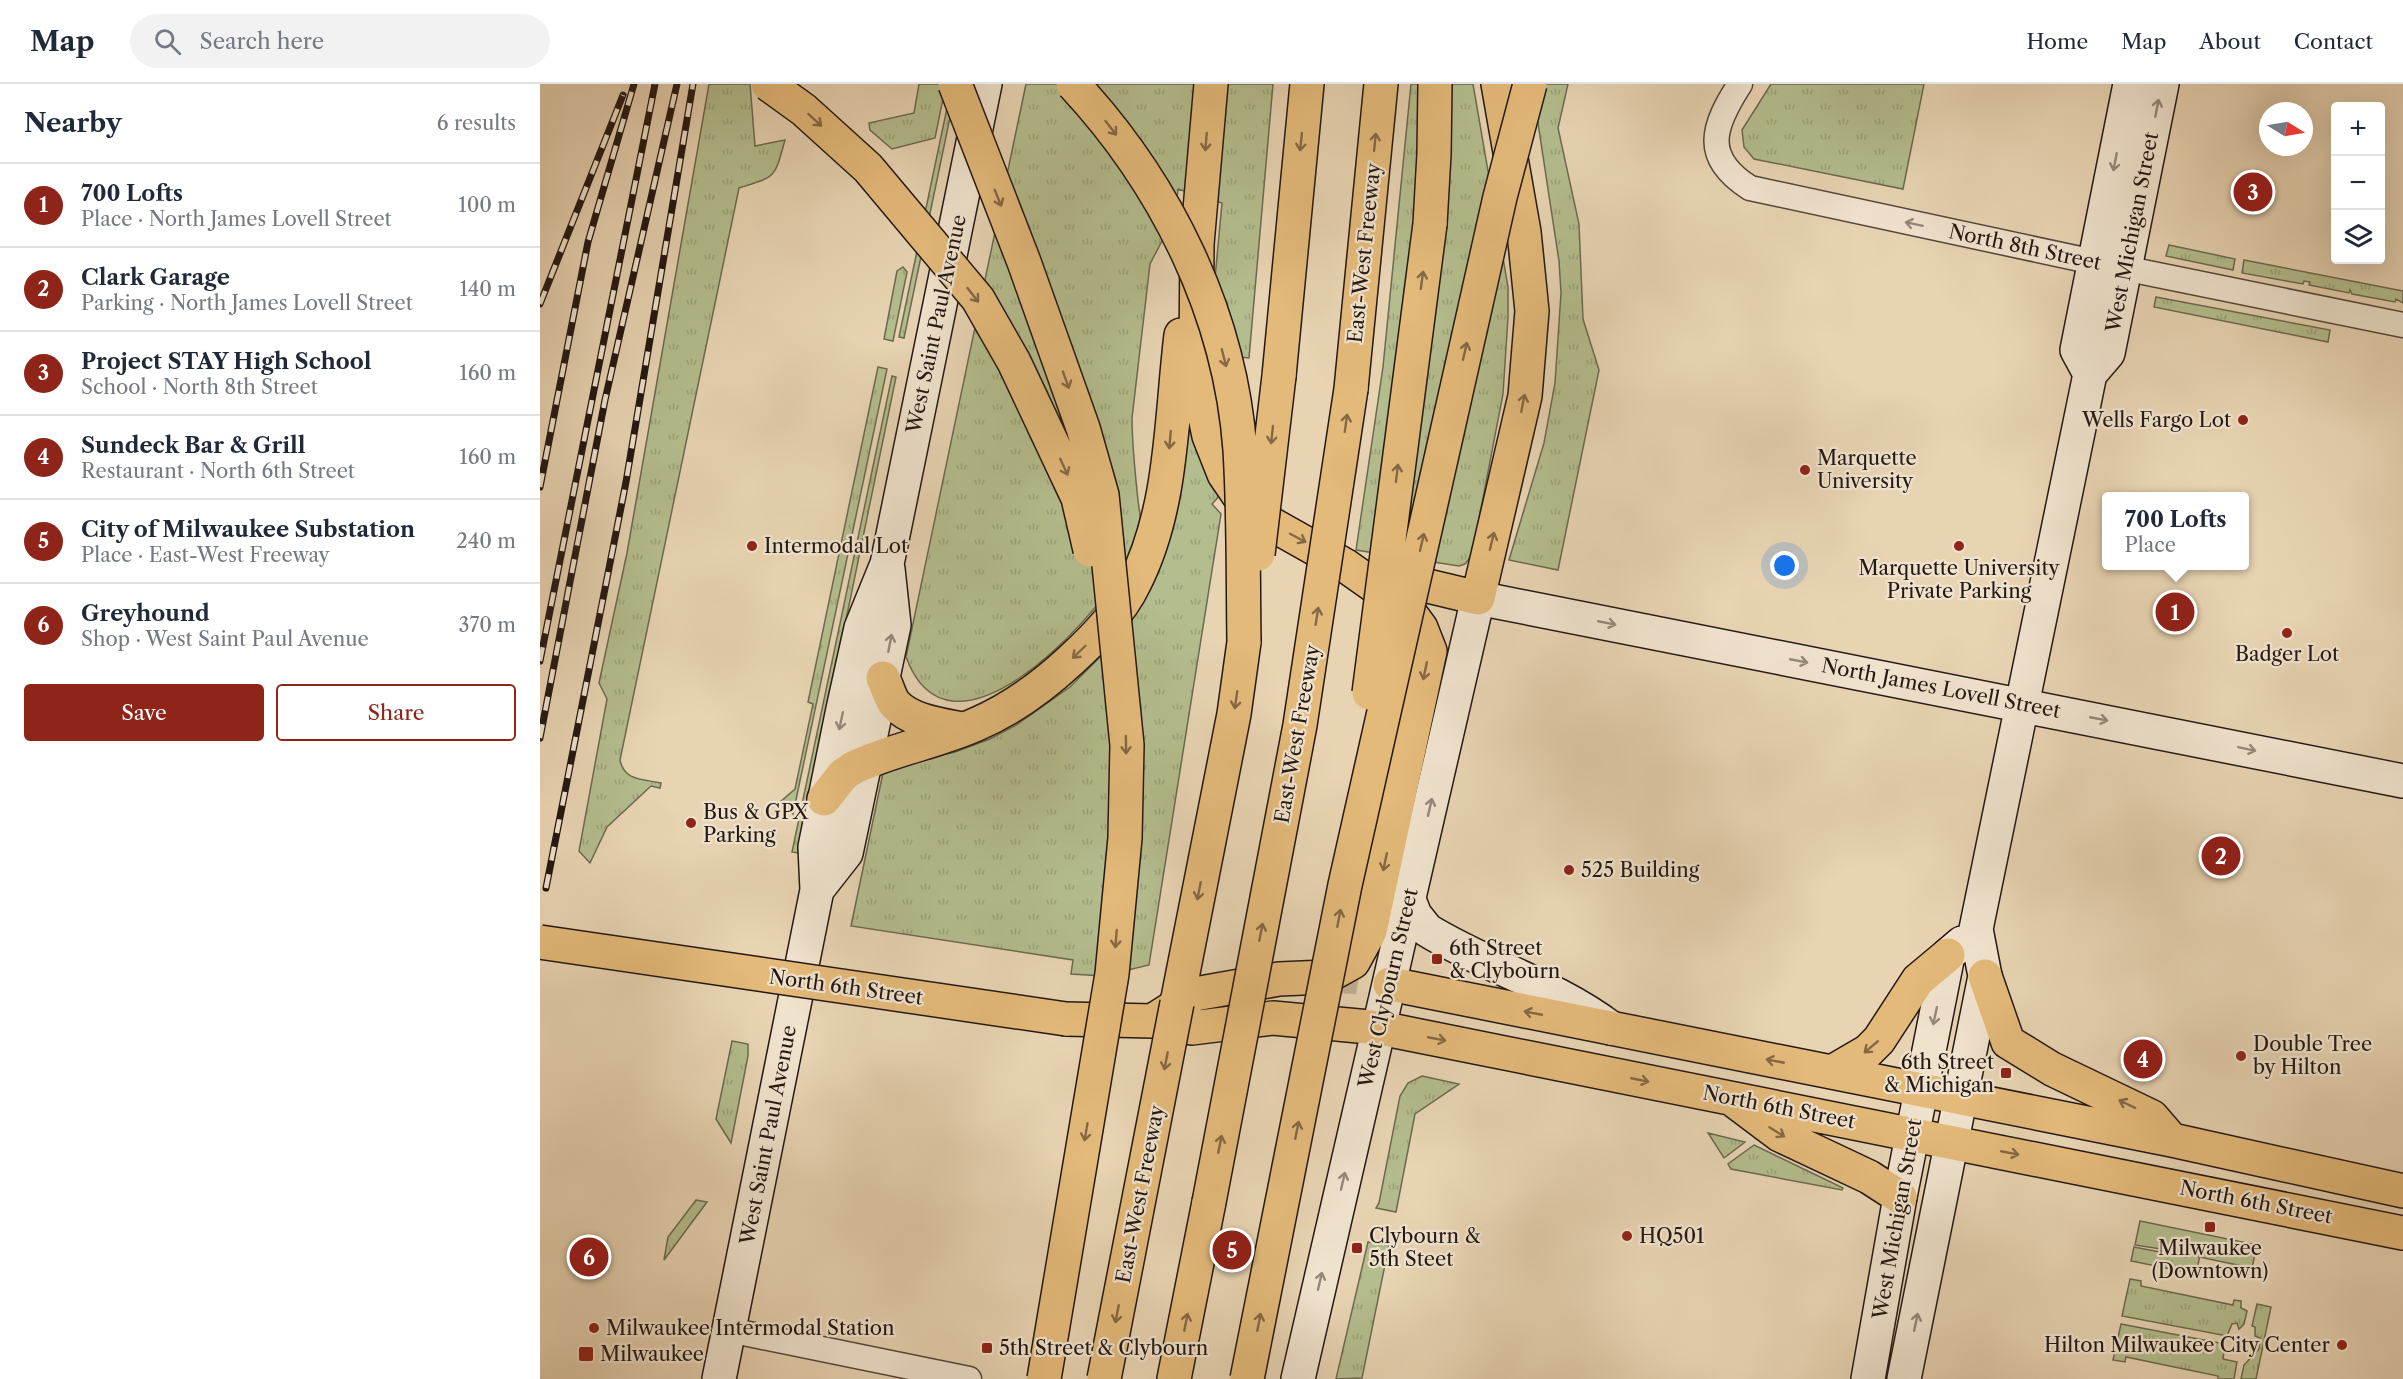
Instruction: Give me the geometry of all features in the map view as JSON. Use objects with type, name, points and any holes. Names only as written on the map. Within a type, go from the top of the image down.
[{"type":"main road","points":[[768,84],[804,110],[868,168],[983,308],[1014,362],[1078,498],[1123,686]]},
{"type":"main road","points":[[955,84],[1024,262],[1083,428],[1102,495],[1123,686],[1127,745],[1125,838],[1112,974],[1044,1379]]},
{"type":"main road","points":[[1073,84],[1135,159],[1172,220],[1189,253],[1215,325],[1225,358],[1240,449],[1244,642]]},
{"type":"main road","points":[[1153,1021],[1195,994],[1279,978],[1326,977],[1353,962],[1370,932],[1430,651],[1421,628],[1407,609],[1346,566],[1250,512],[1224,474],[1209,436],[1201,398],[1196,353],[1197,244],[1211,84]]},
{"type":"main road","name":"East-West Freeway","points":[[1104,1379],[1234,714],[1265,503],[1307,84]]},
{"type":"main road","name":"East-West Freeway","points":[[1174,1379],[1300,725],[1351,388],[1381,84]]},
{"type":"main road","points":[[1345,885],[1430,224],[1435,84]]},
{"type":"main road","points":[[1346,566],[1479,598],[1525,396],[1532,323],[1524,232],[1498,84]]},
{"type":"main road","points":[[1248,1379],[1345,885],[1500,197],[1530,84]]},
{"type":"main road","points":[[824,800],[843,775],[865,762],[977,725],[1015,704],[1058,672],[1099,633],[1134,585],[1156,527],[1168,457],[1185,294],[1197,244]]},
{"type":"main road","points":[[883,678],[894,703],[901,710],[937,725],[962,729]]},
{"type":"main road","name":"North 6th Street","points":[[540,942],[1093,1021],[1153,1021],[1192,1028],[1273,1018],[1380,1028],[2403,1233]]},
{"type":"main road","points":[[1832,1072],[1868,1051],[1879,1040],[1918,980],[1948,955]]},
{"type":"main road","points":[[1985,976],[2008,1042],[2052,1069],[2152,1118],[2172,1140]]},
{"type":"main road","name":"North 6th Street","points":[[1390,984],[2172,1140],[2403,1191]]},
{"type":"main road","points":[[1730,1097],[1780,1135],[1869,1177],[1900,1197]]},
{"type":"street","name":"West Saint Paul Avenue","points":[[719,1379],[818,890],[815,847],[824,800],[861,628],[887,564],[985,84]]},
{"type":"street","name":"North 8th Street","points":[[1740,84],[1724,108],[1715,130],[1724,167],[1733,177],[1750,188],[2403,325]]},
{"type":"street","name":"West Michigan Street","points":[[1904,1379],[1985,976],[1976,929],[2090,374],[2108,353],[2110,265],[2130,84]]},
{"type":"street","name":"West Michigan Street","points":[[2110,265],[2162,84]]},
{"type":"street","name":"West Saint Paul Avenue","points":[[818,890],[846,853],[894,625],[887,564]]},
{"type":"street","name":"North James Lovell Street","points":[[1479,598],[2021,703],[2403,781]]},
{"type":"street","name":"West Clybourn Street","points":[[1298,1379],[1479,598]]},
{"type":"street","points":[[1409,900],[1415,915],[1426,930],[1582,1006],[1611,1028]]},
{"type":"street","points":[[1948,955],[1976,929]]},
{"type":"street","name":"West Michigan Street","points":[[1868,1379],[1920,1090],[1948,955]]},
{"type":"street","points":[[729,1330],[969,1379]]},
{"type":"green space","points":[[709,84],[750,84],[755,146],[785,140],[779,162],[772,174],[761,181],[739,188],[620,760],[622,767],[630,775],[641,780],[661,783],[660,788],[651,786],[607,827],[590,863],[579,851],[607,699],[599,683],[627,553]]},
{"type":"green space","points":[[919,84],[946,84],[935,138],[892,149],[870,130],[869,123],[914,113]]},
{"type":"green space","points":[[952,84],[957,84],[904,338],[899,337]]},
{"type":"green space","points":[[1026,84],[1273,84],[1249,358],[1239,357],[1215,278],[1222,203],[1178,189],[1175,216],[1150,264],[1132,418],[1141,524],[1141,532],[1134,551],[1106,593],[1082,623],[1052,652],[1019,678],[986,696],[954,701],[927,690],[906,657]]},
{"type":"green space","points":[[1411,84],[1473,84],[1508,287],[1503,394],[1472,555],[1465,564],[1459,566],[1356,550],[1383,367]]},
{"type":"green space","points":[[1532,84],[1568,84],[1558,128],[1579,224],[1583,319],[1599,370],[1558,570],[1509,560],[1544,443],[1555,383],[1561,293],[1559,261]]},
{"type":"green space","points":[[1771,84],[1924,84],[1903,189],[1754,159],[1744,147],[1742,130]]},
{"type":"green space","points":[[2169,245],[2235,259],[2233,270],[2166,256]]},
{"type":"green space","points":[[2244,260],[2403,291],[2403,303],[2396,299],[2395,302],[2352,294],[2350,290],[2349,293],[2309,285],[2310,282],[2304,281],[2303,284],[2242,273]]},
{"type":"green space","points":[[903,267],[907,272],[893,341],[884,339],[897,271]]},
{"type":"green space","points":[[2156,297],[2330,330],[2328,342],[2154,307]]},
{"type":"green space","points":[[878,367],[887,369],[793,814],[780,802],[795,789],[813,704],[808,702]]},
{"type":"green space","points":[[892,376],[896,377],[798,853],[792,852]]},
{"type":"green space","points":[[1190,420],[1221,494],[1212,504],[1221,514],[1149,965],[1103,976],[1071,974],[1073,960],[851,926],[884,768],[955,752],[990,739],[1016,725],[1070,687],[1125,632],[1143,598]]},
{"type":"green space","points":[[732,1041],[748,1044],[748,1056],[731,1143],[716,1119]]},
{"type":"green space","points":[[1422,1076],[1459,1084],[1415,1114],[1396,1212],[1376,1208],[1379,1203],[1400,1096],[1408,1083]]},
{"type":"green space","points":[[1708,1133],[1745,1142],[1724,1158]]},
{"type":"green space","points":[[1754,1145],[1843,1188],[1842,1190],[1731,1169],[1728,1164]]},
{"type":"green space","points":[[696,1200],[707,1202],[664,1260],[668,1237]]},
{"type":"green space","points":[[2140,1221],[2257,1245],[2252,1268],[2199,1257],[2199,1255],[2135,1245]]},
{"type":"green space","points":[[1368,1242],[1389,1245],[1362,1378],[1336,1379]]},
{"type":"green space","points":[[2134,1247],[2186,1257],[2188,1253],[2200,1255],[2196,1274],[2131,1261]]},
{"type":"green space","points":[[2130,1279],[2141,1281],[2141,1286],[2233,1305],[2234,1300],[2241,1301],[2241,1308],[2247,1311],[2244,1324],[2239,1329],[2237,1323],[2232,1324],[2227,1336],[2122,1316]]},
{"type":"green space","points":[[2257,1304],[2271,1307],[2256,1379],[2241,1379],[2244,1365],[2259,1349],[2260,1338],[2255,1336],[2255,1327],[2252,1326]]},
{"type":"green space","points":[[2121,1324],[2225,1344],[2223,1359],[2237,1362],[2234,1379],[2218,1379],[2218,1376],[2126,1357],[2125,1362],[2113,1360]]},
{"type":"tunnel","points":[[1326,977],[1353,977],[1390,984]]},
{"type":"railway","points":[[540,487],[588,242],[634,84]]},
{"type":"railway","points":[[540,661],[655,84]]},
{"type":"railway","points":[[540,738],[605,400],[677,84]]},
{"type":"railway","points":[[546,888],[626,482],[693,84]]},
{"type":"railway","points":[[540,304],[623,95]]},
{"type":"place","name":"Project STAY High School","points":[[2253,192]]},
{"type":"place","name":"Wells Fargo Lot","points":[[2243,420]]},
{"type":"place","name":"Marquette University","points":[[1805,470]]},
{"type":"place","name":"Intermodal Lot","points":[[752,546]]},
{"type":"place","name":"Marquette University Private Parking","points":[[1959,546]]},
{"type":"place","name":"700 Lofts","points":[[2175,612]]},
{"type":"place","name":"Badger Lot","points":[[2287,633]]},
{"type":"place","name":"Bus & GPX Parking","points":[[691,823]]},
{"type":"place","name":"Clark Garage","points":[[2221,856]]},
{"type":"place","name":"525 Building","points":[[1569,870]]},
{"type":"place","name":"6th Street & Clybourn","points":[[1437,959]]},
{"type":"place","name":"Double Tree by Hilton","points":[[2241,1056]]},
{"type":"place","name":"Sundeck Bar & Grill","points":[[2143,1059]]},
{"type":"place","name":"6th Street & Michigan","points":[[2006,1073]]},
{"type":"place","name":"Milwaukee (Downtown)","points":[[2210,1227]]},
{"type":"place","name":"HQ501","points":[[1627,1236]]},
{"type":"place","name":"Clybourn & 5th Steet","points":[[1357,1248]]},
{"type":"place","name":"City of Milwaukee Substation","points":[[1232,1250]]},
{"type":"place","name":"Greyhound","points":[[589,1257]]},
{"type":"place","name":"Milwaukee Intermodal Station","points":[[594,1328]]},
{"type":"place","name":"Hilton Milwaukee City Center","points":[[2342,1345]]},
{"type":"place","name":"5th Street & Clybourn","points":[[987,1348]]},
{"type":"place","name":"Milwaukee","points":[[586,1354]]}]
